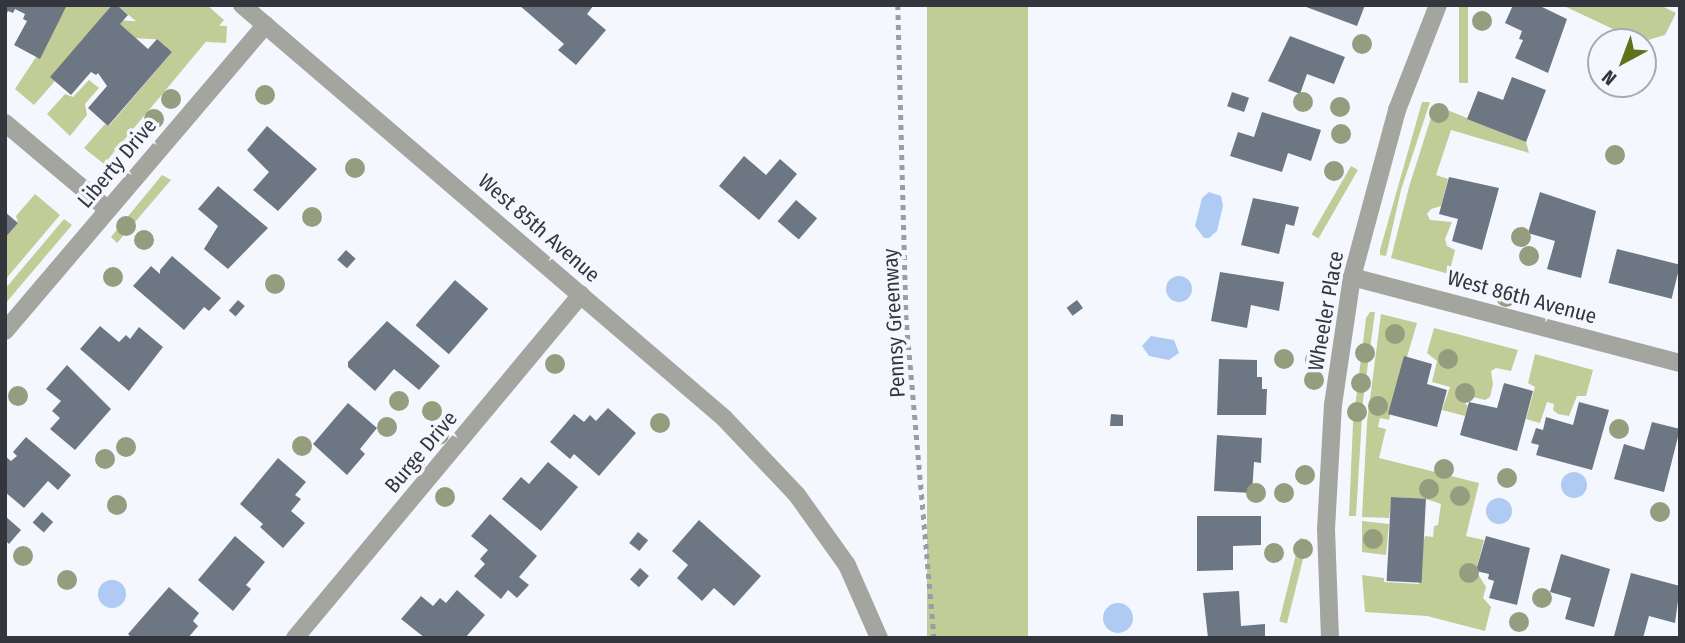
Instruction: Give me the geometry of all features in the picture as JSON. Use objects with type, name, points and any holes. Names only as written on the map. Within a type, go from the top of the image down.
[{"type":"street","name":"West 85th Avenue","points":[[242,5],[724,418],[797,495],[847,565],[879,638]]},
{"type":"street","name":"Wheeler Place","points":[[1330,638],[1326,529],[1333,405],[1352,277],[1397,110],[1438,5]]},
{"type":"street","name":"Liberty Drive","points":[[5,331],[265,25]]},
{"type":"street","points":[[5,123],[107,209]]},
{"type":"street","name":"West 86th Avenue","points":[[1352,277],[1680,363]]},
{"type":"street","name":"Burge Drive","points":[[295,638],[582,295]]},
{"type":"path","name":"Pennsy Greenway","points":[[898,5],[906,315],[934,638]]},
{"type":"green space","points":[[67,5],[112,5],[51,77],[55,81],[34,105],[15,89],[36,57],[40,58]]},
{"type":"green space","points":[[117,5],[207,5],[224,20],[104,164],[84,148],[105,124],[109,126],[172,52]]},
{"type":"green space","points":[[927,5],[1028,5],[1028,638],[927,638]]},
{"type":"green space","points":[[1459,5],[1468,5],[1468,83],[1459,83]]},
{"type":"green space","points":[[1562,5],[1660,5],[1676,13],[1665,35],[1657,37],[1657,28],[1611,28]]},
{"type":"green space","points":[[42,16],[227,26],[226,43],[41,33]]},
{"type":"green space","points":[[89,80],[99,88],[85,104],[87,115],[70,136],[47,114],[65,94],[73,97]]},
{"type":"green space","points":[[1422,102],[1430,102],[1401,190],[1386,256],[1380,255],[1380,250]]},
{"type":"green space","points":[[1435,105],[1526,142],[1529,153],[1451,130],[1436,175],[1448,179],[1441,206],[1431,209],[1427,214],[1430,220],[1452,222],[1445,239],[1447,246],[1455,250],[1449,274],[1391,258],[1409,187]]},
{"type":"green space","points":[[1351,166],[1358,170],[1318,238],[1312,234]]},
{"type":"green space","points":[[162,175],[171,180],[117,243],[111,237]]},
{"type":"green space","points":[[35,194],[60,215],[5,280],[5,238],[18,223],[16,216]]},
{"type":"green space","points":[[64,219],[72,225],[5,304],[5,289]]},
{"type":"green space","points":[[1370,312],[1375,312],[1363,401],[1356,516],[1349,516],[1353,423],[1366,318]]},
{"type":"green space","points":[[1381,314],[1417,323],[1407,357],[1404,357],[1389,420],[1380,418],[1378,427],[1386,429],[1379,458],[1479,483],[1466,536],[1484,540],[1476,571],[1486,587],[1483,598],[1491,607],[1485,631],[1427,616],[1365,612],[1362,575],[1384,578],[1384,582],[1419,584],[1423,542],[1425,536],[1433,537],[1441,504],[1426,499],[1392,497],[1389,518],[1362,517],[1367,422]]},
{"type":"green space","points":[[1434,328],[1518,350],[1511,371],[1496,368],[1491,371],[1493,384],[1490,397],[1485,400],[1473,397],[1468,390],[1461,393],[1459,398],[1468,406],[1465,416],[1442,410],[1450,387],[1432,382],[1437,361],[1427,353]]},
{"type":"green space","points":[[1535,354],[1593,370],[1586,396],[1577,396],[1569,416],[1558,414],[1553,410],[1554,404],[1547,402],[1540,423],[1526,419],[1535,387],[1528,383]]},
{"type":"green space","points":[[1362,521],[1389,524],[1386,555],[1362,552]]},
{"type":"green space","points":[[1300,538],[1308,540],[1287,623],[1279,621]]},
{"type":"water","points":[[1209,192],[1221,196],[1223,206],[1217,231],[1209,238],[1204,238],[1195,226],[1202,198]]},
{"type":"water","points":[[1179,276],[1188,280],[1192,289],[1188,298],[1179,302],[1170,298],[1166,289],[1170,280]]},
{"type":"water","points":[[1151,336],[1174,340],[1179,353],[1169,360],[1149,356],[1142,346]]},
{"type":"water","points":[[1574,472],[1583,476],[1587,485],[1583,494],[1574,498],[1565,494],[1561,485],[1565,476]]},
{"type":"water","points":[[1499,498],[1508,502],[1512,511],[1508,520],[1499,524],[1490,520],[1486,511],[1490,502]]},
{"type":"water","points":[[112,580],[122,584],[126,594],[122,604],[112,608],[102,604],[98,594],[102,584]]},
{"type":"water","points":[[1118,603],[1129,607],[1133,618],[1129,629],[1118,633],[1107,629],[1103,618],[1107,607]]},
{"type":"building","points":[[5,5],[67,5],[40,59],[14,45],[27,21],[23,19],[25,14],[15,9],[13,13],[8,11],[5,17]]},
{"type":"building","points":[[112,5],[117,5],[128,15],[120,24],[148,49],[157,39],[172,52],[108,126],[88,108],[107,86],[98,73],[96,75],[91,72],[71,95],[50,77]]},
{"type":"building","points":[[519,5],[594,5],[587,14],[606,30],[576,65],[558,50],[564,44]]},
{"type":"building","points":[[1301,5],[1365,5],[1357,26]]},
{"type":"building","points":[[1513,5],[1538,5],[1567,19],[1548,73],[1515,58],[1523,40],[1519,39],[1522,31],[1505,23]]},
{"type":"building","points":[[1290,36],[1345,57],[1334,84],[1307,74],[1300,94],[1268,81]]},
{"type":"building","points":[[1512,77],[1546,90],[1526,142],[1467,119],[1478,91],[1503,100]]},
{"type":"building","points":[[1232,92],[1249,98],[1244,112],[1227,106]]},
{"type":"building","points":[[1262,112],[1321,130],[1311,161],[1288,153],[1282,172],[1230,156],[1238,132],[1254,137]]},
{"type":"building","points":[[267,126],[317,169],[278,211],[253,190],[269,172],[247,150]]},
{"type":"building","points":[[744,156],[766,175],[780,159],[797,174],[759,220],[719,186]]},
{"type":"building","points":[[1449,177],[1499,188],[1482,250],[1452,241],[1458,219],[1439,214]]},
{"type":"building","points":[[218,186],[268,228],[228,269],[204,249],[218,226],[198,209]]},
{"type":"building","points":[[1540,192],[1596,211],[1581,278],[1547,269],[1555,241],[1528,233]]},
{"type":"building","points":[[1253,198],[1299,207],[1294,226],[1286,224],[1279,254],[1241,245]]},
{"type":"building","points":[[796,200],[817,218],[799,240],[778,221]]},
{"type":"building","points":[[5,212],[18,223],[5,238]]},
{"type":"building","points":[[1617,249],[1680,265],[1672,299],[1609,283]]},
{"type":"building","points":[[346,250],[356,259],[347,268],[337,260]]},
{"type":"building","points":[[172,256],[221,298],[209,311],[204,307],[184,330],[133,286],[151,266],[160,274],[160,270]]},
{"type":"building","points":[[1220,272],[1284,282],[1279,311],[1251,305],[1247,328],[1211,321]]},
{"type":"building","points":[[455,280],[488,309],[449,354],[416,325]]},
{"type":"building","points":[[238,300],[245,306],[236,316],[229,311]]},
{"type":"building","points":[[1077,300],[1083,308],[1073,316],[1067,308]]},
{"type":"building","points":[[387,321],[440,366],[419,390],[394,369],[375,391],[348,367],[348,362]]},
{"type":"building","points":[[100,326],[119,342],[126,335],[130,339],[139,327],[163,347],[129,391],[80,349]]},
{"type":"building","points":[[1404,356],[1432,364],[1427,384],[1447,390],[1437,427],[1388,414]]},
{"type":"building","points":[[1219,359],[1257,360],[1257,377],[1262,377],[1262,389],[1267,389],[1266,415],[1217,415]]},
{"type":"building","points":[[67,365],[111,409],[75,450],[50,429],[60,418],[52,411],[61,401],[46,389]]},
{"type":"building","points":[[1504,383],[1533,391],[1517,451],[1460,435],[1469,402],[1497,408]]},
{"type":"building","points":[[1579,402],[1609,410],[1592,470],[1536,455],[1539,445],[1531,443],[1536,428],[1543,430],[1546,417],[1573,425]]},
{"type":"building","points":[[348,403],[377,428],[360,449],[365,454],[347,475],[313,444]]},
{"type":"building","points":[[608,408],[636,433],[599,476],[574,454],[570,459],[550,442],[574,414],[584,422],[590,415],[596,421]]},
{"type":"building","points":[[1111,414],[1123,415],[1123,426],[1110,426]]},
{"type":"building","points":[[1652,422],[1680,429],[1664,492],[1614,479],[1624,444],[1644,450]]},
{"type":"building","points":[[1217,435],[1262,438],[1261,463],[1254,462],[1252,493],[1214,491]]},
{"type":"building","points":[[26,437],[71,475],[58,490],[48,481],[24,508],[5,492],[5,456],[11,461],[17,456],[13,452]]},
{"type":"building","points":[[278,458],[306,482],[295,495],[301,499],[291,511],[305,523],[283,548],[260,527],[263,524],[240,504]]},
{"type":"building","points":[[548,462],[578,487],[541,531],[502,499],[521,477],[529,484]]},
{"type":"building","points":[[1391,497],[1426,499],[1422,583],[1387,581]]},
{"type":"building","points":[[42,512],[53,522],[44,532],[33,522]]},
{"type":"building","points":[[490,514],[537,556],[519,577],[529,585],[517,598],[508,590],[501,599],[474,576],[485,564],[480,559],[488,550],[471,536]]},
{"type":"building","points":[[5,516],[21,530],[9,544],[5,540]]},
{"type":"building","points":[[1197,516],[1261,516],[1261,545],[1233,546],[1233,570],[1197,571]]},
{"type":"building","points":[[699,520],[761,576],[734,606],[714,588],[702,601],[677,578],[688,565],[672,551]]},
{"type":"building","points":[[638,532],[648,540],[639,551],[629,543]]},
{"type":"building","points":[[235,536],[265,562],[246,585],[251,589],[233,611],[198,580]]},
{"type":"building","points":[[1486,536],[1530,548],[1517,605],[1489,598],[1494,581],[1488,579],[1489,574],[1476,571]]},
{"type":"building","points":[[1561,554],[1610,569],[1594,627],[1565,619],[1571,598],[1550,592]]},
{"type":"building","points":[[640,568],[649,576],[639,587],[630,579]]},
{"type":"building","points":[[1631,573],[1680,586],[1675,623],[1649,616],[1643,638],[1614,636]]},
{"type":"building","points":[[169,587],[199,613],[193,621],[198,626],[188,638],[132,638],[128,634]]},
{"type":"building","points":[[457,590],[485,615],[465,638],[425,638],[401,619],[421,596],[433,606],[440,598],[446,603]]},
{"type":"building","points":[[1239,591],[1241,626],[1265,624],[1265,638],[1208,638],[1203,593]]}]
